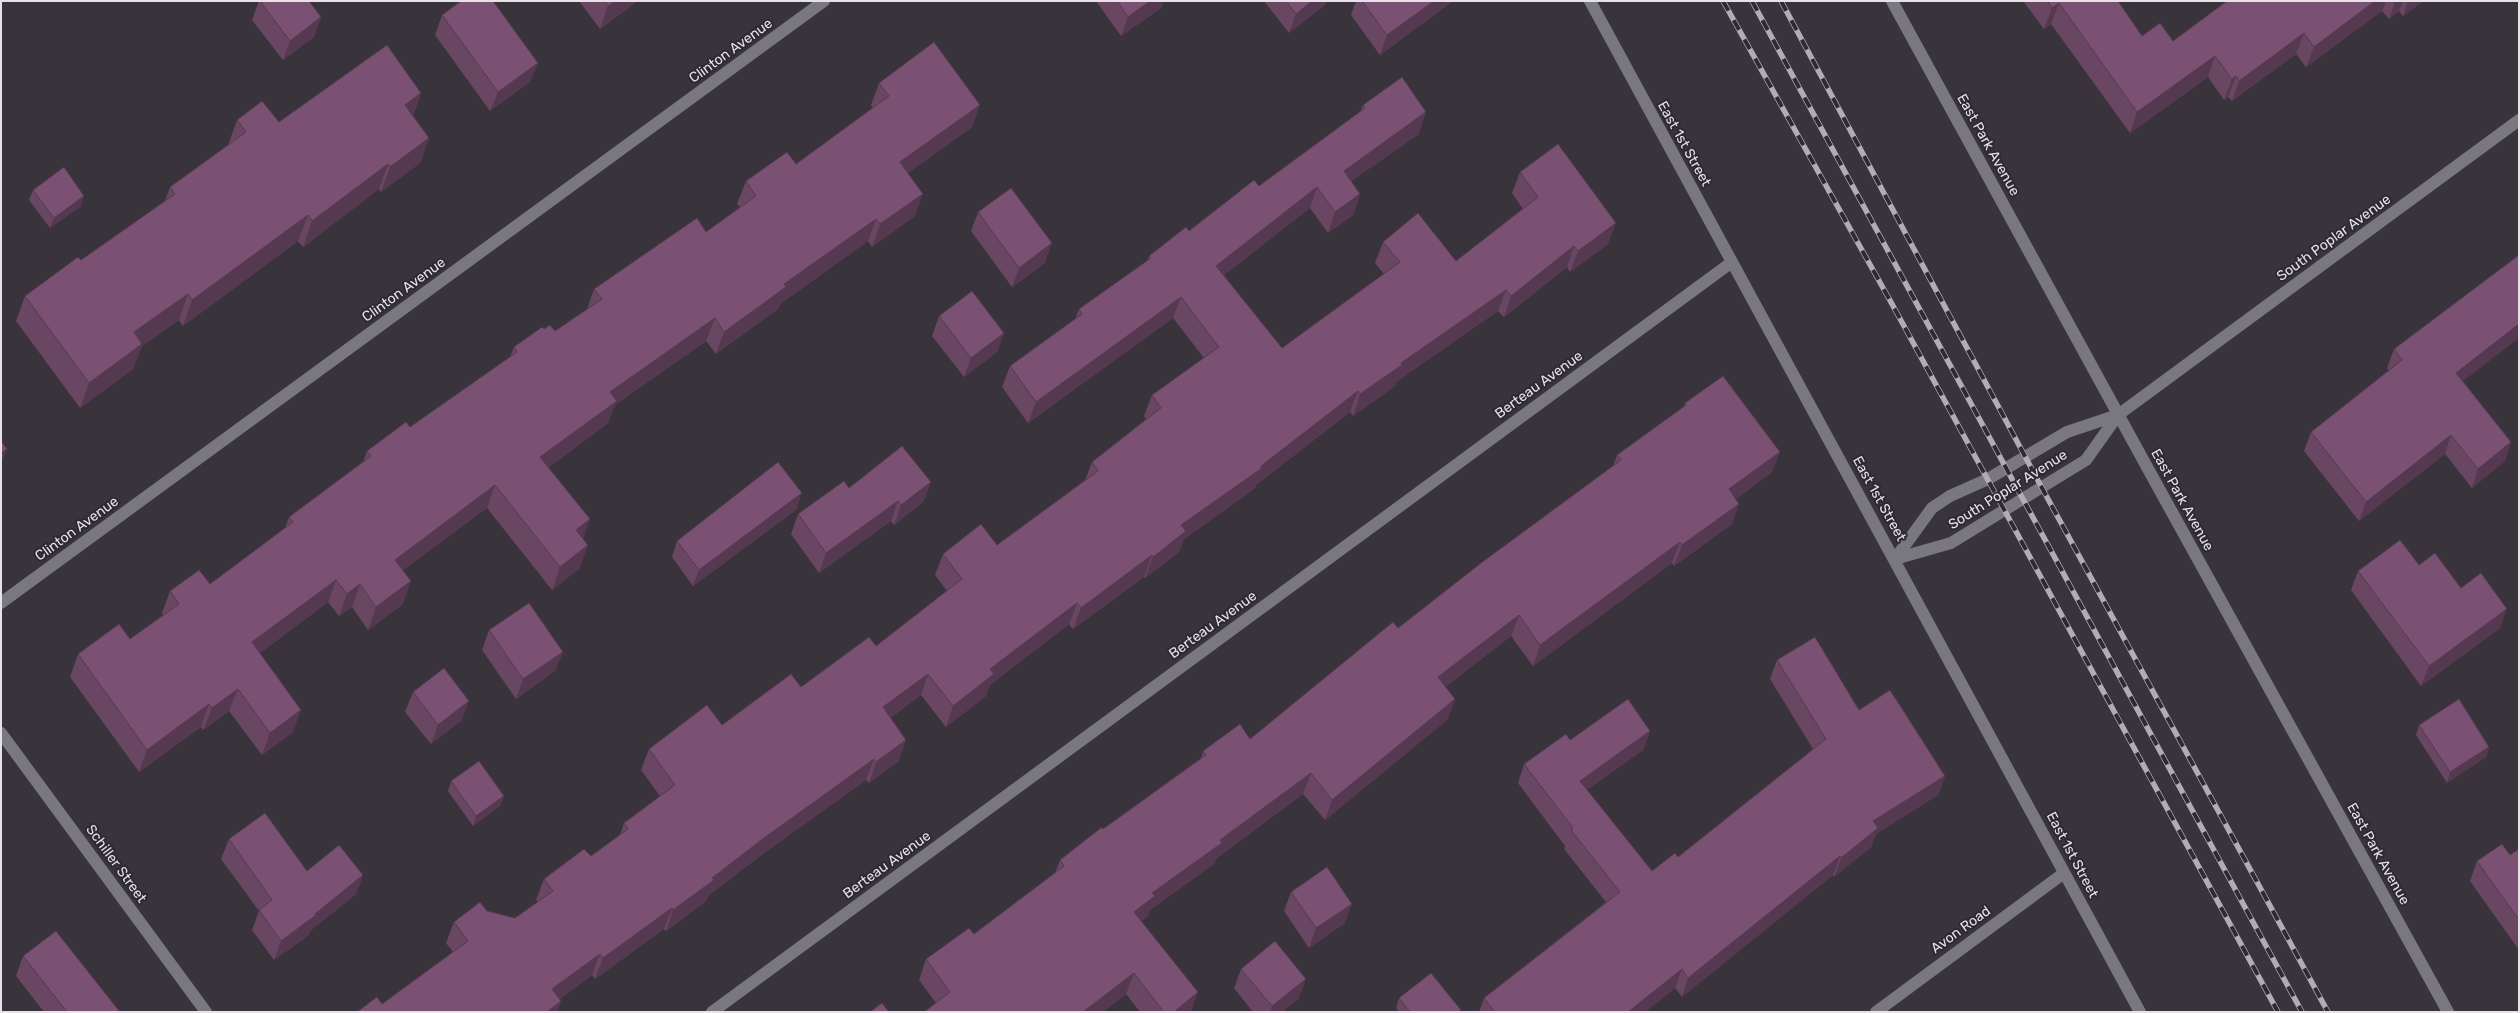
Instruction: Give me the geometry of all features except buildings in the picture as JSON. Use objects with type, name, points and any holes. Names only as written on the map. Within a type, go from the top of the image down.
[{"type":"street","name":"Clinton Avenue","points":[[1,603],[824,1]]},
{"type":"street","name":"East 1st Street","points":[[1590,1],[2140,1012]]},
{"type":"street","name":"East Park Avenue","points":[[1892,1],[2448,1012]]},
{"type":"street","name":"South Poplar Avenue","points":[[1895,559],[1932,508],[1950,496],[1988,479],[2066,432],[2118,415],[2519,120]]},
{"type":"street","name":"Berteau Avenue","points":[[712,1012],[1732,262]]},
{"type":"street","name":"South Poplar Avenue","points":[[1895,559],[1951,543],[2086,460],[2118,415]]},
{"type":"street","name":"Schiller Street","points":[[1,733],[206,1012]]},
{"type":"street","name":"Avon Road","points":[[1876,1012],[2064,873]]},
{"type":"railway","points":[[1723,1],[1892,304],[2278,1012]]},
{"type":"railway","points":[[1752,1],[2302,1012]]},
{"type":"railway","points":[[1781,1],[2042,488],[2328,1012]]}]
